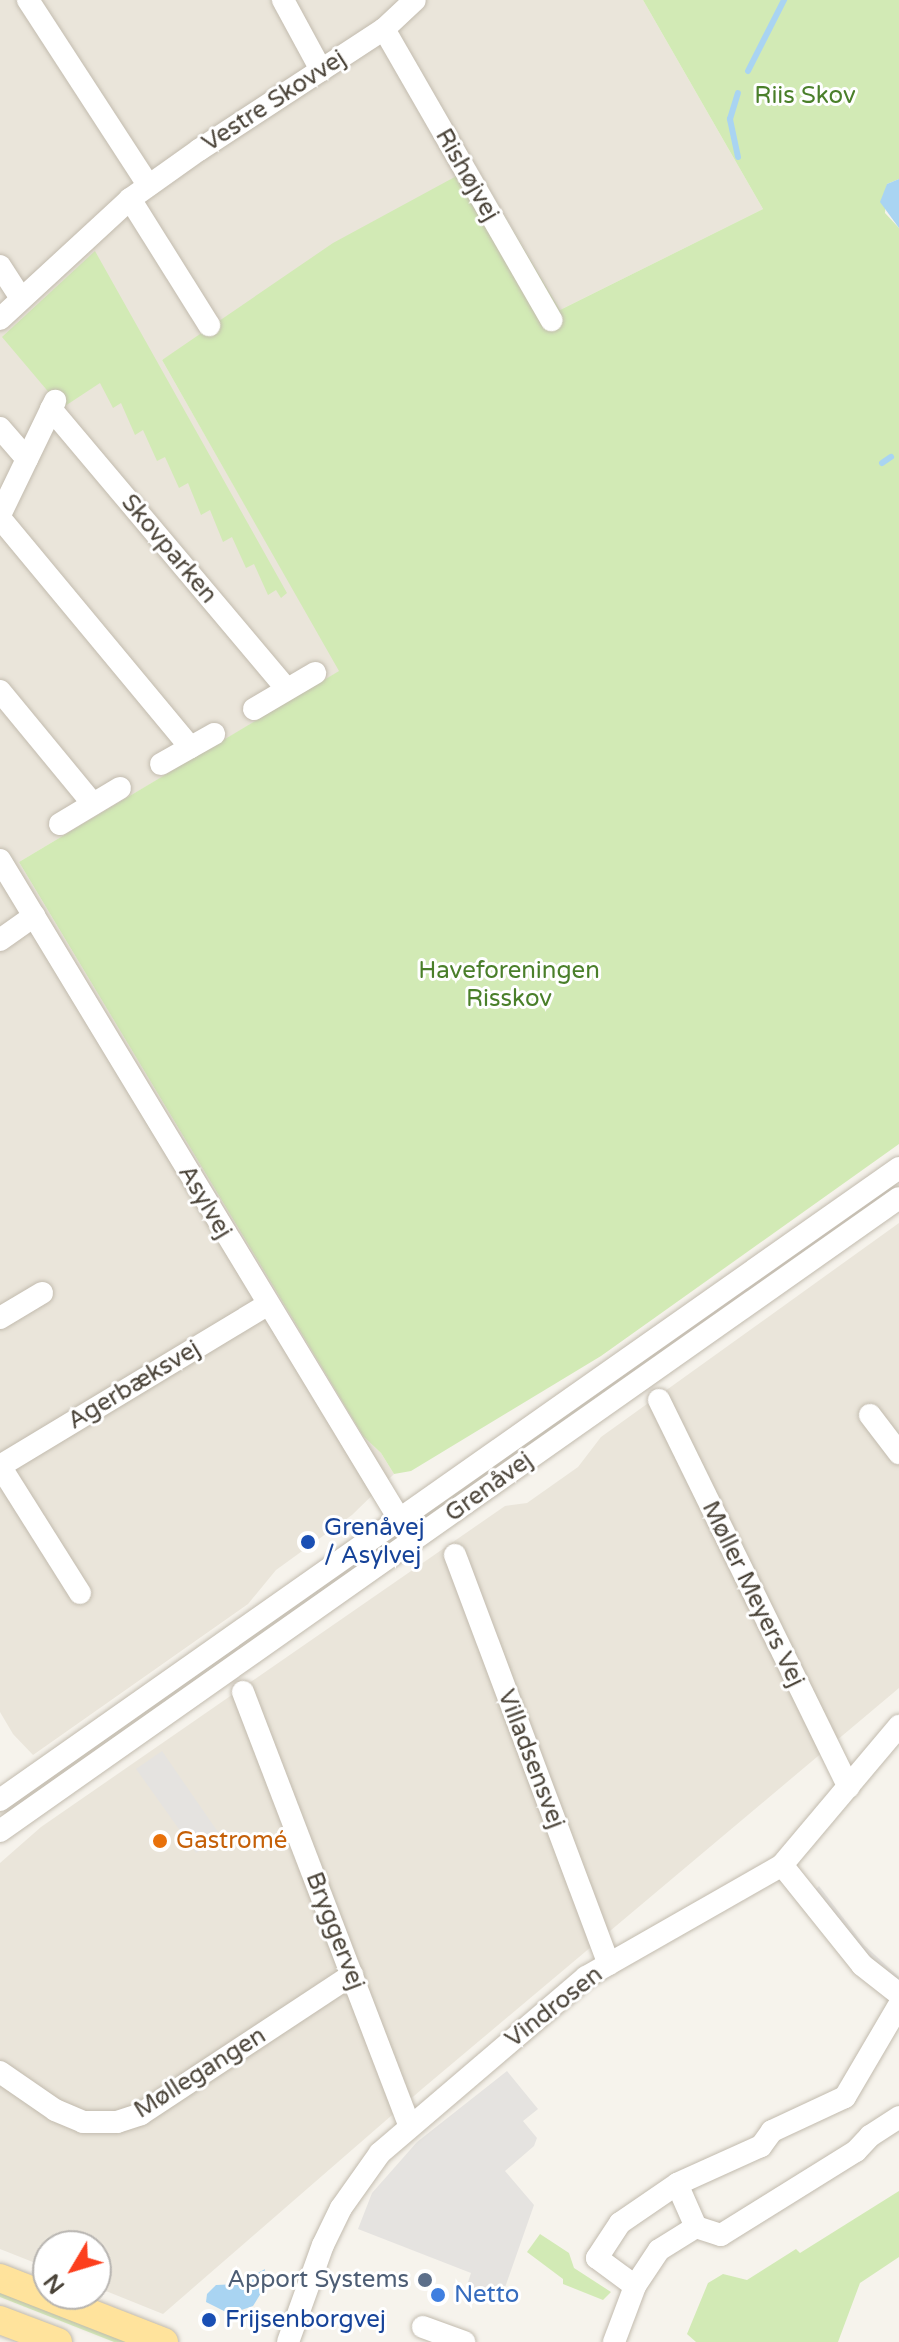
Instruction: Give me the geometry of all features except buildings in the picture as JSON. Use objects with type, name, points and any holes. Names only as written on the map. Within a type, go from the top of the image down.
[{"type":"main road","points":[[0,2278],[164,2342]]},
{"type":"main road","points":[[0,2320],[58,2342]]},
{"type":"street","points":[[28,0],[139,192],[209,325]]},
{"type":"street","points":[[283,0],[321,70]]},
{"type":"street","name":"Vestre Skovvej","points":[[0,319],[139,192],[384,29],[415,0]]},
{"type":"street","name":"Rishøjvej","points":[[384,29],[551,320]]},
{"type":"street","points":[[0,266],[21,298]]},
{"type":"street","name":"Skovparken","points":[[190,747],[0,516],[53,405],[287,689]]},
{"type":"street","points":[[0,428],[27,459]]},
{"type":"street","points":[[254,709],[315,673]]},
{"type":"street","points":[[0,691],[93,804]]},
{"type":"street","points":[[161,764],[214,734]]},
{"type":"street","points":[[60,824],[120,788]]},
{"type":"street","name":"Asylvej","points":[[0,860],[267,1305],[414,1541]]},
{"type":"street","points":[[0,940],[34,916]]},
{"type":"street","name":"Grenåvej","points":[[0,1800],[899,1168]]},
{"type":"street","name":"Grenåvej","points":[[0,1831],[899,1198]]},
{"type":"street","points":[[0,1318],[42,1293]]},
{"type":"street","name":"Agerbæksvej","points":[[80,1593],[0,1466],[267,1305]]},
{"type":"street","name":"Møller Meyers Vej","points":[[659,1400],[849,1787]]},
{"type":"street","points":[[870,1415],[899,1453]]},
{"type":"street","name":"Villadsensvej","points":[[455,1555],[609,1964]]},
{"type":"street","name":"Bryggervej","points":[[243,1692],[410,2126]]},
{"type":"street","name":"Vindrosen","points":[[288,2342],[323,2245],[341,2208],[380,2153],[586,1977],[782,1865],[896,1735]]},
{"type":"street","points":[[782,1865],[862,1965],[899,1994]]},
{"type":"street","name":"Møllegangen","points":[[0,2072],[55,2110],[83,2122],[117,2122],[141,2114],[352,1975]]},
{"type":"street","points":[[635,2286],[597,2258],[620,2223],[661,2199],[677,2184],[761,2146],[772,2131],[845,2097],[899,2005]]},
{"type":"street","points":[[677,2184],[696,2227],[721,2235],[856,2151],[870,2136],[899,2117]]},
{"type":"street","points":[[614,2342],[635,2286],[659,2250],[696,2227]]},
{"type":"street","points":[[423,2327],[464,2342]]},
{"type":"shaded area","points":[[0,0],[643,0],[763,209],[560,310],[476,166],[162,360],[340,671],[19,862],[363,1436],[381,1453],[394,1474],[352,1515],[276,1570],[248,1604],[33,1755],[13,1734],[0,1712]]},
{"type":"shaded area","points":[[899,1223],[899,1688],[422,2089],[163,2314],[112,2293],[112,2230],[32,2230],[32,2262],[0,2249],[0,1863],[41,1827],[505,1506],[527,1503],[578,1467],[601,1437]]},
{"type":"shaded area","points":[[162,1751],[220,1835],[196,1853],[136,1769]]},
{"type":"shaded area","points":[[819,1886],[864,1945],[899,1977],[899,1986],[873,1966],[814,1891]]},
{"type":"shaded area","points":[[507,2071],[538,2109],[523,2121],[537,2138],[534,2146],[505,2171],[534,2205],[501,2299],[467,2285],[471,2273],[358,2229],[372,2193],[417,2142]]},
{"type":"green space","name":"Haveforeningen Risskov","points":[[643,0],[899,0],[899,179],[887,184],[885,213],[899,228],[899,1144],[601,1356],[411,1471],[394,1474],[381,1453],[363,1436],[19,862],[339,671],[162,360],[333,243],[475,166],[560,310],[763,209]]},
{"type":"green space","points":[[95,251],[287,593],[281,598],[276,590],[268,595],[254,564],[246,568],[232,537],[223,542],[210,510],[201,515],[188,483],[179,488],[165,457],[157,461],[143,430],[135,435],[121,403],[113,408],[100,383],[62,408],[2,337]]},
{"type":"green space","points":[[899,2191],[899,2257],[860,2283],[838,2342],[696,2342],[687,2334],[708,2283],[723,2274],[747,2280],[796,2249],[800,2253]]},
{"type":"green space","points":[[540,2234],[569,2253],[574,2268],[611,2292],[603,2300],[563,2284],[563,2279],[527,2252]]},
{"type":"green space","points":[[0,2292],[32,2304],[32,2310],[0,2297]]},
{"type":"green space","points":[[33,2310],[48,2310],[133,2342],[114,2342]]},
{"type":"water","points":[[899,179],[899,228],[880,202],[887,184]]},
{"type":"water","points":[[265,2269],[261,2293],[253,2306],[230,2314],[206,2302],[207,2294],[216,2285],[239,2284]]},
{"type":"waterway","points":[[748,71],[784,0]]},
{"type":"waterway","points":[[738,93],[730,119],[738,157]]},
{"type":"waterway","points":[[882,463],[891,457]]},
{"type":"place","name":"Grenåvej / Asylvej","points":[[308,1542]]},
{"type":"place","name":"Gastromé","points":[[160,1841]]},
{"type":"place","name":"Apport Systems","points":[[425,2280]]},
{"type":"place","name":"Netto","points":[[438,2295]]},
{"type":"place","name":"Frijsenborgvej","points":[[209,2320]]},
{"type":"park label","name":"Riis Skov","points":[[805,96]]}]
